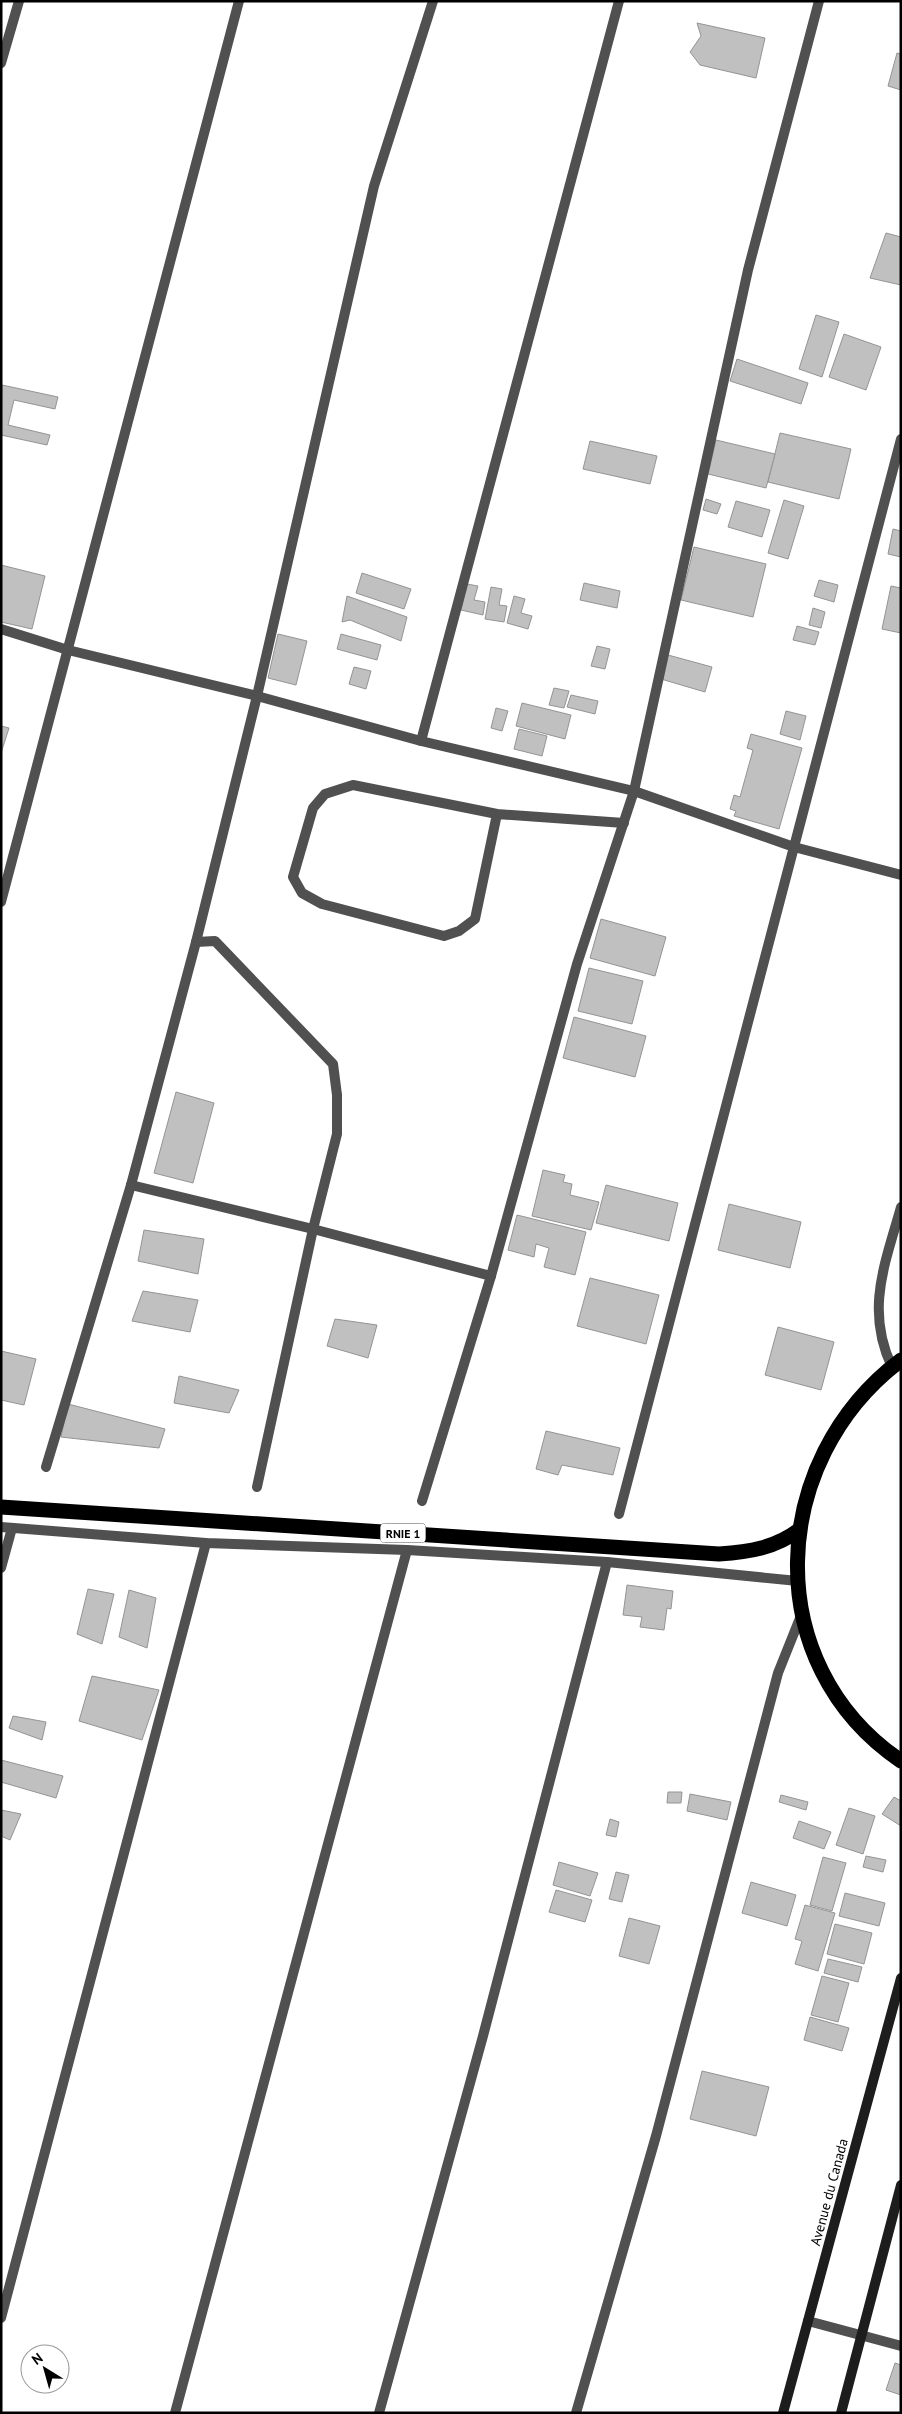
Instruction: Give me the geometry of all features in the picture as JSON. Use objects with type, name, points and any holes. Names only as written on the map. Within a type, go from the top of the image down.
[{"type":"highway","points":[[896,1364],[858,1399],[827,1444],[806,1496],[799,1530],[798,1581],[802,1612],[817,1658],[840,1700],[871,1737],[901,1761]]},
{"type":"highway","name":"RNIE 1","points":[[1,1507],[719,1554],[745,1552],[772,1545],[799,1530]]},
{"type":"main road","name":"Avenue du Canada","points":[[783,2413],[901,1978]]},
{"type":"main road","points":[[841,2413],[901,2186]]},
{"type":"street","points":[[1,63],[19,1]]},
{"type":"street","points":[[1,902],[239,1]]},
{"type":"street","points":[[46,1467],[131,1185],[196,942],[257,696],[374,186],[433,1]]},
{"type":"street","points":[[421,740],[619,1]]},
{"type":"street","points":[[422,1501],[491,1276],[578,964],[634,791],[748,270],[819,1]]},
{"type":"street","points":[[619,1514],[901,439]]},
{"type":"street","points":[[1,629],[68,650],[257,696],[421,740],[634,791],[794,847],[901,874]]},
{"type":"street","points":[[497,814],[475,919],[459,931],[444,936],[322,904],[302,892],[293,877],[313,808],[325,794],[353,785],[497,814],[624,823]]},
{"type":"street","points":[[196,942],[214,941],[333,1064],[337,1095],[337,1134],[313,1229],[257,1487]]},
{"type":"street","points":[[131,1185],[313,1229],[491,1276]]},
{"type":"street","points":[[896,1364],[879,1334],[880,1289],[901,1207]]},
{"type":"street","points":[[1,1527],[206,1543],[407,1550],[607,1562],[798,1581]]},
{"type":"street","points":[[1,1568],[12,1528]]},
{"type":"street","points":[[1,2318],[206,1543]]},
{"type":"street","points":[[175,2413],[271,2048],[407,1550]]},
{"type":"street","points":[[379,2413],[483,2036],[607,1562]]},
{"type":"street","points":[[576,2413],[656,2136],[778,1673],[802,1612]]},
{"type":"street","points":[[808,2321],[901,2346]]},
{"type":"building","points":[[697,23],[765,38],[756,78],[700,65],[690,52],[701,36]]},
{"type":"building","points":[[897,53],[901,54],[901,90],[888,86]]},
{"type":"building","points":[[886,233],[901,237],[901,285],[870,278]]},
{"type":"building","points":[[816,315],[839,322],[822,377],[799,369]]},
{"type":"building","points":[[844,334],[881,347],[866,390],[829,377]]},
{"type":"building","points":[[737,359],[808,383],[801,404],[730,381]]},
{"type":"building","points":[[2,385],[58,397],[55,409],[14,400],[8,425],[50,435],[47,445],[1,435]]},
{"type":"building","points":[[780,433],[851,449],[839,499],[768,482]]},
{"type":"building","points":[[716,440],[775,454],[766,488],[708,474]]},
{"type":"building","points":[[590,441],[657,456],[650,484],[583,469]]},
{"type":"building","points":[[706,499],[721,504],[717,514],[703,510]]},
{"type":"building","points":[[784,500],[804,506],[788,559],[768,553]]},
{"type":"building","points":[[736,501],[770,510],[762,537],[728,527]]},
{"type":"building","points":[[893,529],[901,531],[901,557],[888,554]]},
{"type":"building","points":[[694,547],[766,564],[753,617],[681,600]]},
{"type":"building","points":[[1,565],[45,576],[32,629],[1,622]]},
{"type":"building","points":[[362,573],[411,589],[404,609],[356,593]]},
{"type":"building","points":[[819,580],[838,585],[834,602],[814,596]]},
{"type":"building","points":[[584,583],[620,591],[617,608],[580,600]]},
{"type":"building","points":[[467,584],[478,586],[474,600],[485,602],[483,615],[461,610]]},
{"type":"building","points":[[891,586],[901,588],[901,633],[882,629]]},
{"type":"building","points":[[491,587],[502,589],[499,605],[507,606],[504,622],[485,619]]},
{"type":"building","points":[[347,596],[407,617],[401,641],[350,620],[342,622]]},
{"type":"building","points":[[514,596],[525,599],[521,613],[532,616],[528,629],[507,623]]},
{"type":"building","points":[[813,608],[825,612],[821,628],[809,625]]},
{"type":"building","points":[[797,626],[819,632],[815,645],[793,640]]},
{"type":"building","points":[[278,634],[307,641],[296,685],[268,678]]},
{"type":"building","points":[[341,634],[381,645],[377,660],[337,649]]},
{"type":"building","points":[[597,646],[610,649],[605,669],[591,666]]},
{"type":"building","points":[[668,655],[712,667],[705,692],[661,679]]},
{"type":"building","points":[[354,667],[371,671],[366,689],[349,684]]},
{"type":"building","points":[[554,688],[569,691],[564,708],[549,705]]},
{"type":"building","points":[[571,695],[598,701],[595,714],[567,707]]},
{"type":"building","points":[[522,703],[571,715],[565,739],[516,726]]},
{"type":"building","points":[[496,708],[508,711],[502,731],[491,728]]},
{"type":"building","points":[[786,711],[806,716],[800,740],[780,734]]},
{"type":"building","points":[[1,726],[9,728],[1,753]]},
{"type":"building","points":[[519,729],[547,736],[542,756],[514,749]]},
{"type":"building","points":[[751,734],[802,748],[779,829],[734,816],[736,811],[730,809],[734,795],[740,797],[753,750],[747,748]]},
{"type":"building","points":[[601,919],[666,937],[655,976],[590,958]]},
{"type":"building","points":[[589,968],[643,981],[632,1024],[578,1011]]},
{"type":"building","points":[[574,1017],[646,1036],[635,1077],[563,1058]]},
{"type":"building","points":[[176,1092],[214,1103],[193,1183],[154,1173]]},
{"type":"building","points":[[543,1170],[565,1175],[563,1182],[572,1184],[570,1195],[599,1202],[591,1230],[532,1216]]},
{"type":"building","points":[[606,1185],[678,1203],[669,1241],[596,1223]]},
{"type":"building","points":[[729,1204],[801,1222],[790,1268],[718,1250]]},
{"type":"building","points":[[517,1215],[586,1232],[575,1275],[544,1267],[549,1248],[536,1244],[534,1257],[508,1250]]},
{"type":"building","points":[[144,1230],[204,1239],[198,1274],[138,1261]]},
{"type":"building","points":[[590,1278],[659,1295],[646,1344],[577,1326]]},
{"type":"building","points":[[143,1291],[198,1300],[190,1332],[132,1321]]},
{"type":"building","points":[[335,1319],[377,1325],[368,1358],[327,1346]]},
{"type":"building","points":[[778,1327],[834,1342],[821,1390],[765,1375]]},
{"type":"building","points":[[1,1351],[36,1359],[24,1405],[1,1400]]},
{"type":"building","points":[[179,1376],[239,1390],[229,1413],[174,1403]]},
{"type":"building","points":[[68,1404],[165,1429],[159,1448],[61,1437]]},
{"type":"building","points":[[546,1431],[620,1448],[613,1475],[562,1465],[558,1475],[536,1469]]},
{"type":"building","points":[[627,1585],[673,1591],[671,1609],[667,1608],[664,1630],[640,1627],[642,1617],[623,1615]]},
{"type":"building","points":[[88,1589],[114,1594],[102,1644],[77,1634]]},
{"type":"building","points":[[129,1590],[156,1598],[147,1648],[119,1637]]},
{"type":"building","points":[[92,1676],[159,1690],[142,1740],[79,1721]]},
{"type":"building","points":[[13,1716],[46,1722],[42,1740],[9,1728]]},
{"type":"building","points":[[1,1760],[63,1776],[56,1798],[1,1782]]},
{"type":"building","points":[[668,1792],[682,1792],[681,1803],[667,1803]]},
{"type":"building","points":[[690,1794],[731,1802],[727,1820],[687,1811]]},
{"type":"building","points":[[781,1795],[808,1802],[806,1810],[779,1802]]},
{"type":"building","points":[[894,1797],[901,1801],[901,1826],[882,1814]]},
{"type":"building","points":[[849,1808],[875,1816],[863,1854],[836,1845]]},
{"type":"building","points":[[1,1810],[21,1814],[10,1840],[1,1836]]},
{"type":"building","points":[[610,1819],[619,1822],[616,1837],[606,1835]]},
{"type":"building","points":[[799,1821],[831,1832],[824,1849],[793,1838]]},
{"type":"building","points":[[866,1856],[886,1860],[883,1872],[863,1867]]},
{"type":"building","points":[[823,1857],[846,1863],[832,1911],[810,1905]]},
{"type":"building","points":[[559,1862],[598,1873],[590,1896],[553,1885]]},
{"type":"building","points":[[616,1872],[629,1875],[622,1902],[609,1899]]},
{"type":"building","points":[[751,1882],[796,1895],[787,1926],[742,1913]]},
{"type":"building","points":[[556,1890],[592,1900],[585,1922],[549,1912]]},
{"type":"building","points":[[845,1893],[885,1903],[879,1926],[839,1916]]},
{"type":"building","points":[[805,1905],[835,1913],[818,1971],[795,1964],[802,1941],[795,1939]]},
{"type":"building","points":[[629,1918],[660,1926],[649,1964],[619,1956]]},
{"type":"building","points":[[835,1924],[872,1933],[864,1964],[827,1954]]},
{"type":"building","points":[[828,1959],[862,1967],[858,1982],[824,1973]]},
{"type":"building","points":[[822,1976],[849,1983],[838,2022],[811,2015]]},
{"type":"building","points":[[810,2017],[849,2028],[842,2051],[804,2040]]},
{"type":"building","points":[[702,2071],[769,2087],[756,2136],[690,2119]]},
{"type":"building","points":[[895,2363],[901,2365],[901,2395],[886,2390]]}]
